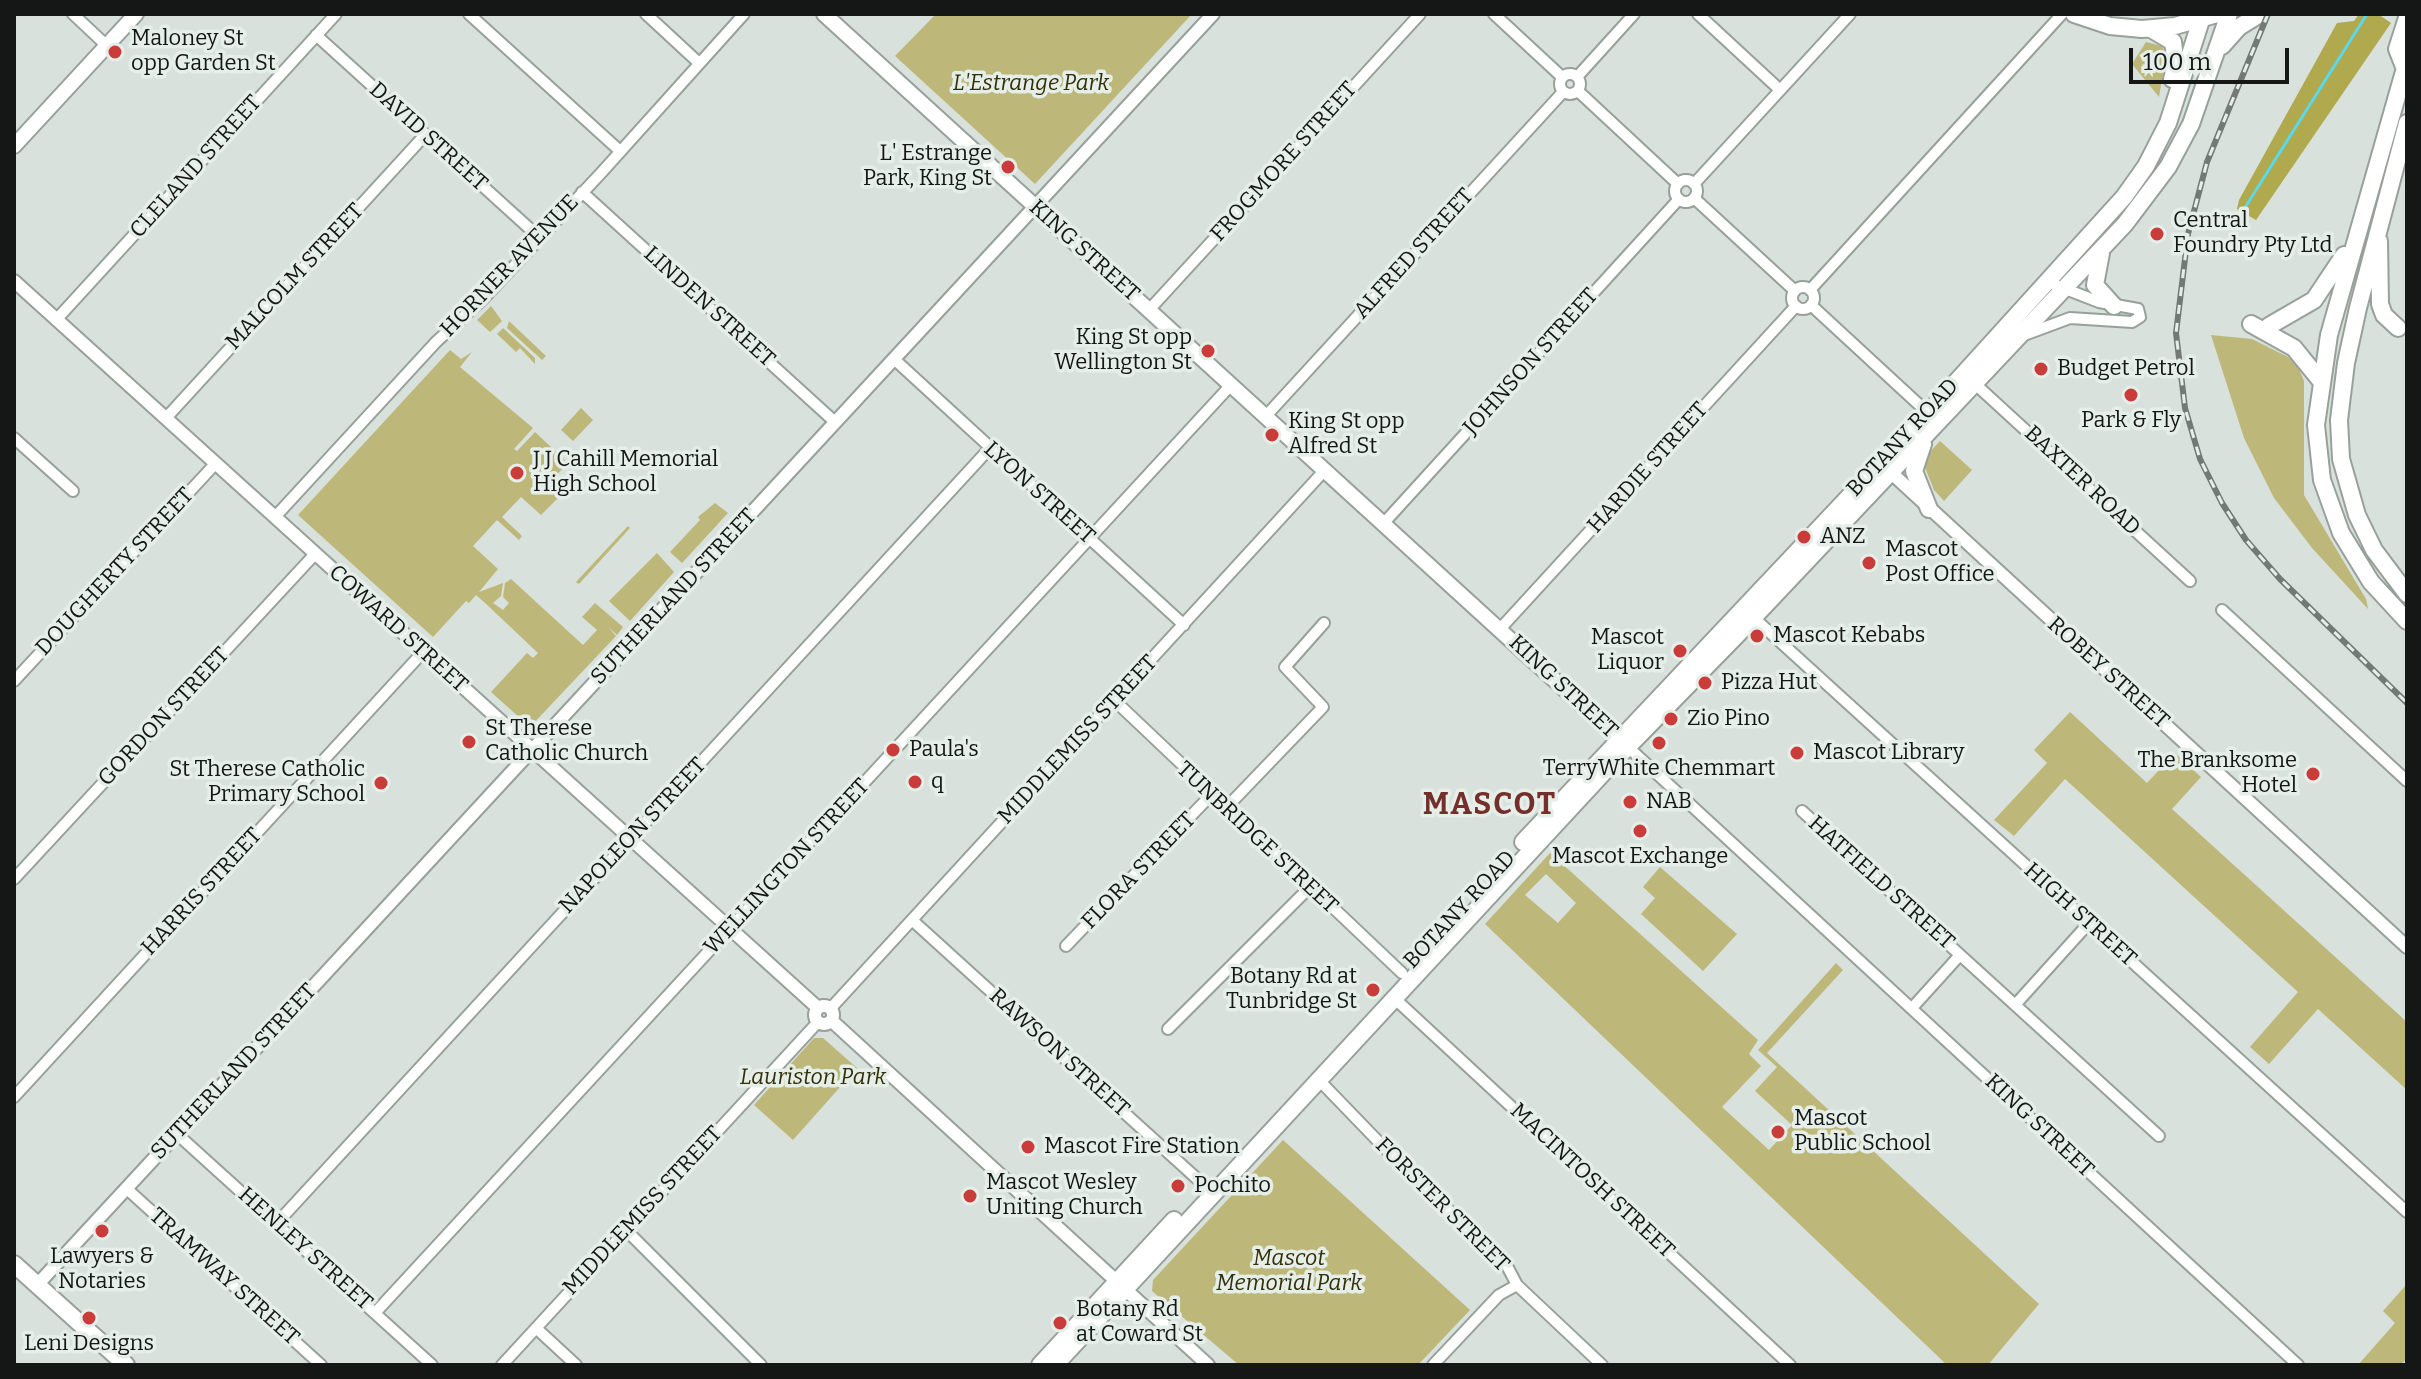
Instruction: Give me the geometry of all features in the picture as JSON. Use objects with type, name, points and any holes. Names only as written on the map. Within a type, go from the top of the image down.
[{"type":"main road","points":[[14,146],[136,14]]},
{"type":"main road","name":"KING STREET","points":[[824,14],[1624,743]]},
{"type":"main road","points":[[2074,14],[2121,28],[2150,29],[2170,27],[2212,15]]},
{"type":"main road","points":[[2216,55],[2229,36],[2260,14]]},
{"type":"main road","name":"BOTANY ROAD","points":[[1932,418],[1973,382],[2104,247],[2142,204],[2168,167],[2191,124],[2216,55],[2212,15]]},
{"type":"main road","name":"BOTANY ROAD","points":[[1055,1365],[1205,1186],[1402,973],[1886,468],[1932,418],[2045,281],[2124,197],[2146,166],[2170,118],[2212,15]]},
{"type":"main road","points":[[2407,18],[2397,49],[2406,65],[2323,361],[2317,442],[2322,480],[2334,517],[2358,565],[2407,621]]},
{"type":"main road","points":[[2150,29],[2167,35],[2175,47],[2176,64],[2167,101],[2170,118]]},
{"type":"main road","points":[[2407,123],[2377,230],[2340,401],[2340,439],[2345,479],[2365,533],[2407,594]]},
{"type":"main road","points":[[2377,230],[2382,256],[2380,304],[2384,315],[2398,328]]},
{"type":"main road","points":[[2269,326],[2314,300],[2356,236]]},
{"type":"main road","points":[[2104,247],[2094,278],[2098,292],[2114,306]]},
{"type":"main road","points":[[2251,324],[2294,348],[2320,380]]},
{"type":"main road","points":[[1929,509],[1915,479],[1915,463],[1932,418]]},
{"type":"main road","name":"BOTANY ROAD","points":[[1040,1365],[1122,1285],[1317,1078],[1624,743],[1754,618],[1886,468]]},
{"type":"main road","points":[[14,1264],[126,1365]]},
{"type":"street","points":[[73,14],[106,45]]},
{"type":"street","name":"CLELAND STREET","points":[[56,320],[336,14]]},
{"type":"street","points":[[469,14],[620,151]]},
{"type":"street","points":[[646,14],[699,63]]},
{"type":"street","name":"HORNER AVENUE","points":[[275,517],[436,342],[540,238],[744,14]]},
{"type":"street","name":"SUTHERLAND STREET","points":[[37,1285],[1213,14]]},
{"type":"street","name":"FROGMORE STREET","points":[[1149,310],[1420,14]]},
{"type":"street","points":[[1494,14],[1562,77]]},
{"type":"street","points":[[1577,77],[1634,14]]},
{"type":"street","points":[[1698,14],[1779,89]]},
{"type":"street","points":[[1694,184],[1850,14]]},
{"type":"street","points":[[1810,290],[2062,14]]},
{"type":"street","name":"DAVID STREET","points":[[316,35],[540,238]]},
{"type":"street","points":[[1571,74],[1577,77],[1580,85],[1578,91],[1572,94],[1563,92],[1559,83],[1562,77],[1571,74]]},
{"type":"street","points":[[1578,91],[1678,184]]},
{"type":"street","name":"ALFRED STREET","points":[[1265,417],[1563,92]]},
{"type":"street","name":"MALCOLM STREET","points":[[166,418],[425,135]]},
{"type":"street","points":[[1694,198],[1697,189],[1694,184],[1684,180],[1678,184],[1676,193],[1679,199],[1694,198],[1795,291]]},
{"type":"street","name":"LINDEN STREET","points":[[582,192],[835,422]]},
{"type":"street","name":"JOHNSON STREET","points":[[1383,524],[1679,199]]},
{"type":"street","name":"COWARD STREET","points":[[14,281],[1208,1365]]},
{"type":"street","points":[[2016,338],[2070,318],[2132,322],[2140,317],[2138,309],[2114,306],[2045,281]]},
{"type":"street","points":[[1810,290],[1813,296],[1811,305],[1805,309],[1796,306],[1792,299],[1795,291],[1810,290]]},
{"type":"street","points":[[1811,305],[1932,418]]},
{"type":"street","name":"HARDIE STREET","points":[[1500,629],[1796,306]]},
{"type":"street","name":"LYON STREET","points":[[894,359],[1184,625]]},
{"type":"street","name":"BAXTER ROAD","points":[[1973,382],[2190,581]]},
{"type":"street","name":"WELLINGTON STREET","points":[[375,1313],[1231,385]]},
{"type":"street","points":[[14,438],[73,491]]},
{"type":"street","name":"NAPOLEON STREET","points":[[277,1223],[990,448]]},
{"type":"street","name":"DOUGHERTY STREET","points":[[14,681],[216,463]]},
{"type":"street","name":"ROBEY STREET","points":[[1886,468],[2407,947]]},
{"type":"street","name":"MIDDLEMISS STREET","points":[[502,1365],[1324,471]]},
{"type":"street","name":"GORDON STREET","points":[[14,879],[315,554]]},
{"type":"street","points":[[2222,610],[2407,781]]},
{"type":"street","name":"HIGH STREET","points":[[1754,618],[2407,1212]]},
{"type":"street","points":[[1225,809],[1323,707],[1285,667],[1324,623]]},
{"type":"street","name":"HARRIS STREET","points":[[14,1097],[423,652]]},
{"type":"street","name":"TUNBRIDGE STREET","points":[[1114,700],[1225,809],[1402,973]]},
{"type":"street","name":"KING STREET","points":[[1624,743],[2298,1365]]},
{"type":"street","name":"FLORA STREET","points":[[1066,946],[1211,795]]},
{"type":"street","name":"HATFIELD STREET","points":[[1802,811],[2159,1136]]},
{"type":"street","points":[[1168,1029],[1309,888]]},
{"type":"street","name":"RAWSON STREET","points":[[912,920],[1205,1186]]},
{"type":"street","points":[[2015,1005],[2089,923]]},
{"type":"street","name":"HATFIELD STREET","points":[[1912,1008],[1960,955]]},
{"type":"street","name":"MACINTOSH STREET","points":[[1393,997],[1790,1365]]},
{"type":"street","name":"FORSTER STREET","points":[[1317,1078],[1402,1166],[1506,1264],[1517,1285],[1602,1365]]},
{"type":"street","name":"HENLEY STREET","points":[[177,1134],[432,1365]]},
{"type":"street","name":"TRAMWAY STREET","points":[[127,1189],[321,1365]]},
{"type":"street","points":[[626,1230],[761,1365]]},
{"type":"street","points":[[1433,1365],[1499,1295],[1517,1285]]},
{"type":"street","points":[[536,1328],[576,1365]]},
{"type":"green space","name":"L'Estrange Park","points":[[936,14],[1192,14],[1035,184],[895,56]]},
{"type":"green space","points":[[2146,42],[2162,46],[2166,55],[2159,97],[2132,64]]},
{"type":"green space","points":[[491,306],[502,321],[490,332],[477,320]]},
{"type":"green space","points":[[509,321],[546,356],[542,360],[507,328]]},
{"type":"green space","points":[[503,328],[535,358],[535,364],[520,348],[516,352],[497,334]]},
{"type":"green space","points":[[2211,335],[2252,339],[2288,357],[2298,366],[2304,381],[2304,495],[2366,599],[2368,609],[2312,548],[2274,498],[2244,438]]},
{"type":"green space","points":[[450,350],[461,359],[472,352],[460,367],[533,428],[514,449],[517,451],[535,432],[568,463],[549,483],[561,495],[541,515],[521,497],[502,517],[522,536],[519,540],[497,520],[473,546],[498,569],[479,592],[503,583],[501,596],[493,603],[503,610],[509,603],[503,597],[505,583],[511,579],[583,645],[597,630],[582,617],[595,603],[623,627],[617,635],[608,627],[616,636],[530,727],[491,692],[527,653],[533,658],[538,653],[484,602],[476,595],[469,603],[466,601],[433,637],[298,515]]},
{"type":"green space","points":[[581,408],[593,420],[573,441],[561,430]]},
{"type":"green space","points":[[1940,441],[1972,470],[1944,501],[1934,490],[1924,465],[1926,456]]},
{"type":"green space","points":[[715,503],[728,513],[682,563],[670,552],[700,520],[698,517]]},
{"type":"green space","points":[[628,526],[630,528],[579,584],[576,582]]},
{"type":"green space","points":[[657,553],[674,572],[630,621],[609,601]]},
{"type":"green space","points":[[2070,712],[2147,783],[2175,753],[2201,777],[2172,809],[2407,1022],[2407,1090],[2318,1009],[2269,1064],[2250,1047],[2298,992],[2065,779],[2014,836],[1994,820],[2047,763],[2034,750]]},
{"type":"green space","name":"Mascot Public School","points":[[1550,853],[1758,1040],[1749,1054],[1761,1066],[1722,1107],[1769,1150],[1792,1125],[1755,1091],[1777,1067],[1758,1050],[1836,963],[1843,970],[1767,1053],[2039,1304],[1988,1365],[1947,1365],[1485,924]],"holes":[[[1546,874],[1576,903],[1558,923],[1525,895]]]},
{"type":"green space","points":[[1660,867],[1737,934],[1703,971],[1641,914],[1655,898],[1643,887]]},
{"type":"green space","name":"Lauriston Park","points":[[814,1038],[823,1038],[857,1068],[793,1140],[754,1105]]},
{"type":"green space","name":"Mascot Memorial Park","points":[[1283,1140],[1470,1310],[1418,1365],[1239,1365],[1152,1291],[1153,1280]]},
{"type":"green space","points":[[2407,1284],[2407,1358],[2401,1365],[2358,1365],[2395,1323],[2383,1311]]},
{"type":"shaded area","points":[[2359,14],[2378,14],[2391,23],[2256,220],[2237,209],[2239,200],[2337,23],[2354,21]]},
{"type":"waterway","points":[[2246,206],[2367,14]]},
{"type":"railway","points":[[2268,14],[2207,162],[2188,234],[2176,333],[2185,408],[2200,459],[2222,503],[2246,540],[2280,579],[2407,703]]},
{"type":"place","name":"Maloney St opp Garden St","points":[[115,52]]},
{"type":"place","name":"L' Estrange Park, King St","points":[[1008,167]]},
{"type":"place","name":"Central Foundry Pty Ltd","points":[[2157,234]]},
{"type":"place","name":"King St opp Wellington St","points":[[1208,351]]},
{"type":"place","name":"Budget Petrol","points":[[2041,369]]},
{"type":"place","name":"Park & Fly","points":[[2131,395]]},
{"type":"place","name":"King St opp Alfred St","points":[[1272,435]]},
{"type":"place","name":"J J Cahill Memorial High School","points":[[517,473]]},
{"type":"place","name":"ANZ","points":[[1804,537]]},
{"type":"place","name":"Mascot Post Office","points":[[1869,563]]},
{"type":"place","name":"Mascot Kebabs","points":[[1757,636]]},
{"type":"place","name":"Mascot Liquor","points":[[1680,651]]},
{"type":"place","name":"Pizza Hut","points":[[1705,683]]},
{"type":"place","name":"Zio Pino","points":[[1671,719]]},
{"type":"place","name":"St Therese Catholic Church","points":[[469,742]]},
{"type":"place","name":"TerryWhite Chemmart","points":[[1659,743]]},
{"type":"place","name":"Paula's","points":[[893,750]]},
{"type":"place","name":"Mascot Library","points":[[1797,753]]},
{"type":"place","name":"The Branksome Hotel","points":[[2313,774]]},
{"type":"place","name":"q","points":[[915,782]]},
{"type":"place","name":"St Therese Catholic Primary School","points":[[381,783]]},
{"type":"place","name":"NAB","points":[[1630,802]]},
{"type":"place","name":"Mascot Exchange","points":[[1640,831]]},
{"type":"place","name":"Botany Rd at Tunbridge St","points":[[1373,990]]},
{"type":"place","name":"Mascot Public School","points":[[1778,1132]]},
{"type":"place","name":"Mascot Fire Station","points":[[1028,1147]]},
{"type":"place","name":"Pochito","points":[[1178,1186]]},
{"type":"place","name":"Mascot Wesley Uniting Church","points":[[970,1196]]},
{"type":"place","name":"Lawyers & Notaries","points":[[102,1231]]},
{"type":"place","name":"Leni Designs","points":[[89,1318]]},
{"type":"place","name":"Botany Rd at Coward St","points":[[1060,1323]]},
{"type":"district","name":"MASCOT","points":[[1490,806]]}]
